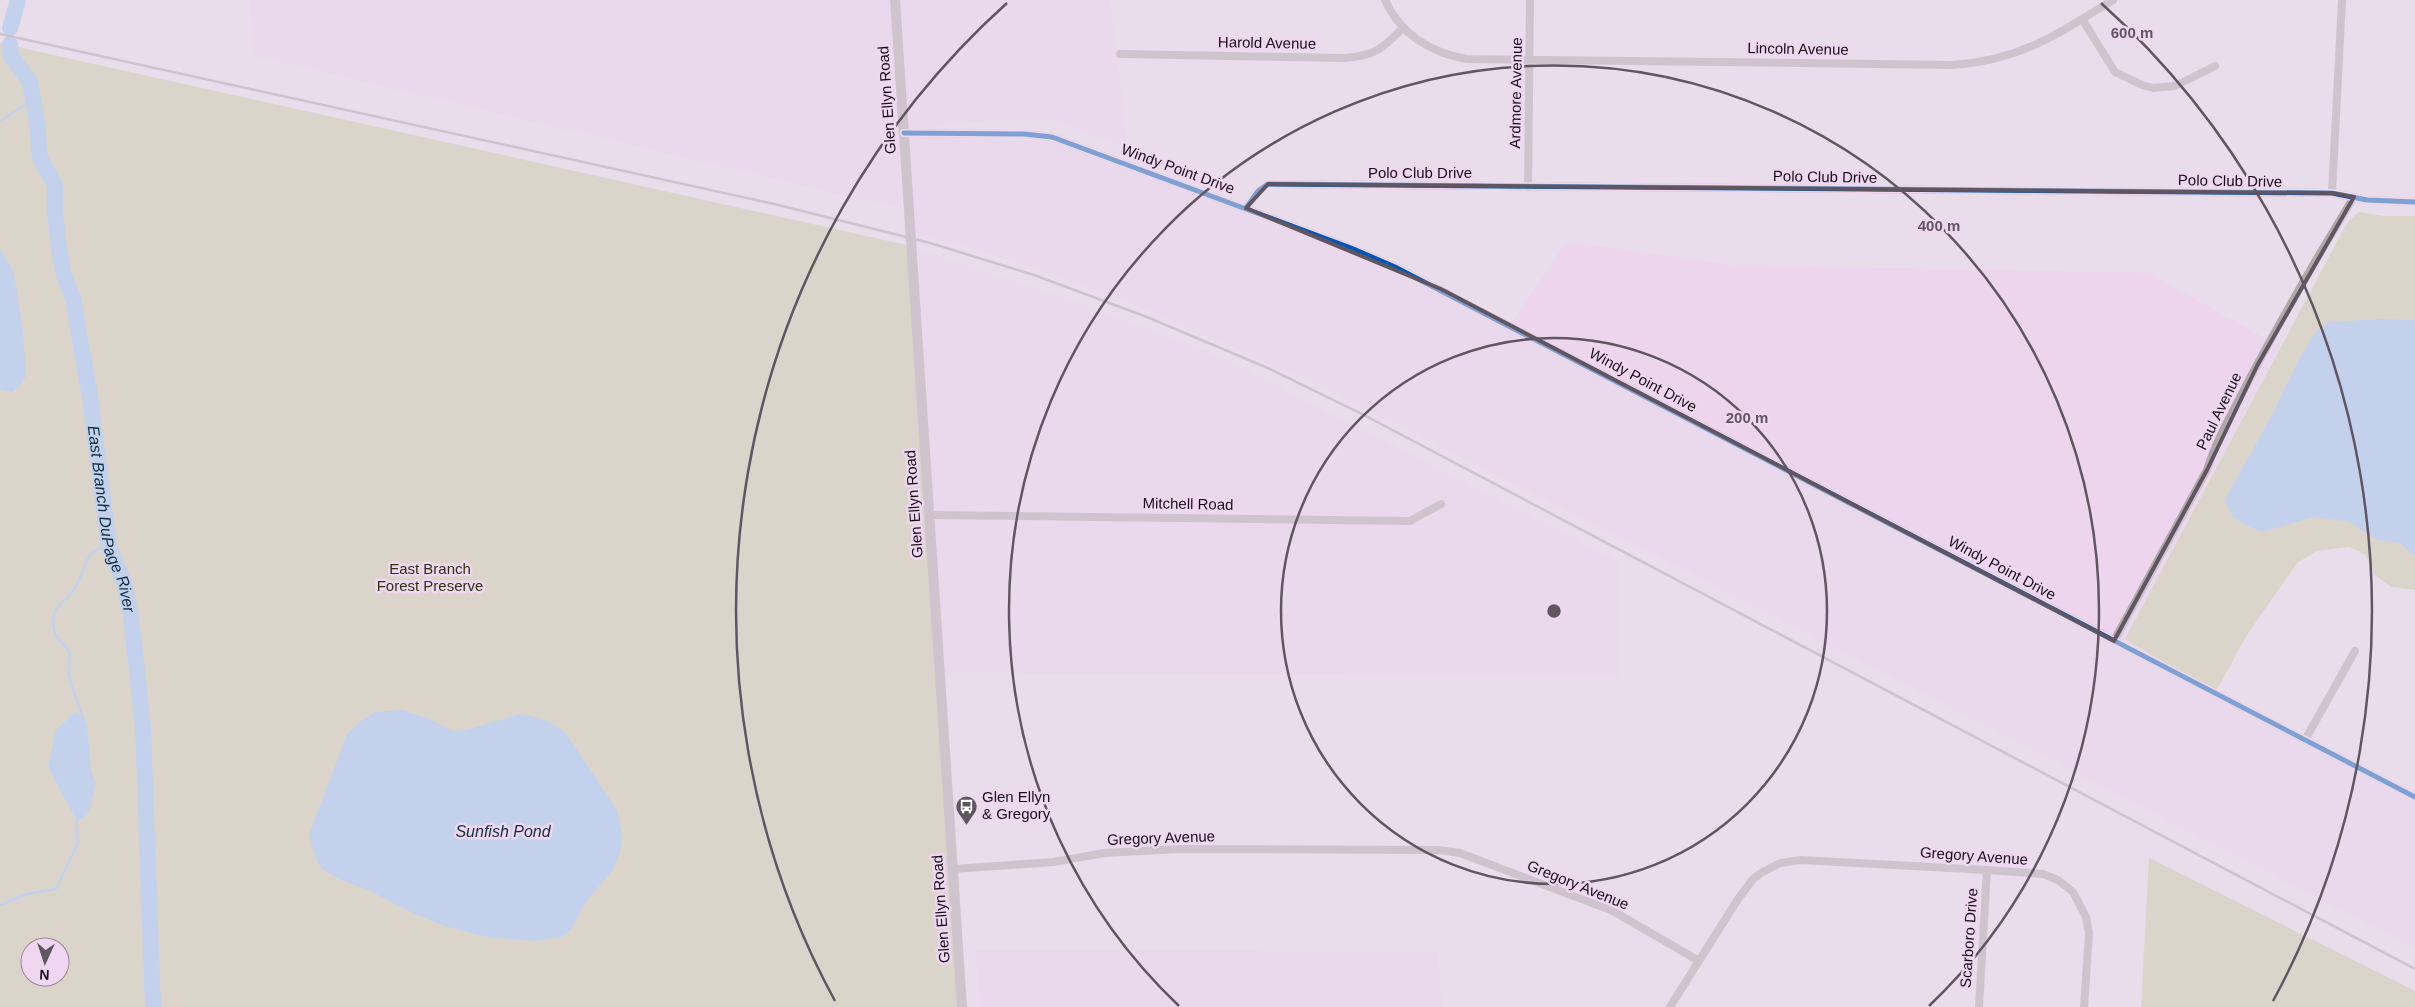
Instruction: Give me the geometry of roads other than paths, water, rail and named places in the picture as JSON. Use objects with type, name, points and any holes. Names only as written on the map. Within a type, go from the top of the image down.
[{"type":"street","name":"Glen Ellyn Road","points":[[895,0],[962,1007]]},
{"type":"street","points":[[1385,0],[1403,28]]},
{"type":"street","name":"Ardmore Avenue","points":[[1528,187],[1530,0]]},
{"type":"street","name":"Lincoln Avenue","points":[[1403,28],[1434,49],[1450,56],[1467,58],[1965,64],[1994,60],[2024,51],[2057,35],[2113,0]]},
{"type":"street","points":[[2332,193],[2342,0]]},
{"type":"street","points":[[2082,19],[2116,72],[2142,85],[2153,88],[2175,86],[2215,66]]},
{"type":"street","name":"Harold Avenue","points":[[1120,54],[1346,58],[1367,56],[1385,46],[1403,28]]},
{"type":"street","name":"Windy Point Drive","points":[[904,132],[1024,134],[1052,137],[1351,248],[1441,288],[2114,641],[2415,796]]},
{"type":"street","name":"Polo Club Drive","points":[[1246,208],[1258,191],[1268,184],[2332,193],[2354,197],[2415,202]]},
{"type":"street","name":"Paul Avenue","points":[[2114,641],[2206,470],[2213,450],[2260,360],[2296,294],[2354,197]]},
{"type":"street","name":"Mitchell Road","points":[[930,515],[1410,521],[1441,504]]},
{"type":"street","points":[[2305,740],[2355,651]]},
{"type":"street","name":"Gregory Avenue","points":[[953,869],[1054,862],[1104,853],[1179,849],[1439,850],[1460,853],[1613,911],[1699,961],[1746,888],[1761,873],[1780,863],[1828,860],[2043,874],[2065,885],[2079,900],[2086,917],[2089,933],[2084,1007]]},
{"type":"street","name":"Scarboro Drive","points":[[1979,1007],[1987,870]]},
{"type":"street","points":[[1670,1007],[1699,961]]},
{"type":"water","points":[[0,248],[14,273],[23,332],[26,376],[19,387],[12,392],[0,389]]},
{"type":"water","points":[[2382,319],[2415,320],[2415,556],[2399,543],[2377,540],[2349,522],[2314,517],[2262,532],[2245,525],[2233,517],[2225,501],[2228,494],[2314,334],[2328,322]]},
{"type":"water","name":"Sunfish Pond","points":[[401,710],[425,717],[453,731],[467,730],[520,714],[536,717],[551,723],[566,733],[617,810],[622,836],[620,852],[613,870],[585,903],[572,928],[562,937],[536,941],[487,937],[448,927],[414,914],[368,890],[339,879],[322,869],[316,859],[309,835],[347,734],[361,721],[375,712]]},
{"type":"water","points":[[76,711],[87,725],[93,792],[89,812],[82,819],[75,818],[48,767],[56,730]]},
{"type":"waterway","name":"East Branch DuPage River","points":[[10,28],[18,0]]},
{"type":"waterway","name":"East Branch DuPage River","points":[[10,44],[11,56],[30,82],[37,122],[40,158],[55,185],[55,212],[59,248],[64,275],[73,299],[90,396],[109,547],[124,582],[131,616],[143,727],[153,1007]]},
{"type":"waterway","points":[[0,121],[33,100]]},
{"type":"waterway","points":[[84,723],[69,675],[69,652],[66,646],[58,639],[53,622],[55,611],[77,585],[89,557],[94,551],[109,547]]},
{"type":"waterway","points":[[89,769],[95,784],[90,801]]},
{"type":"waterway","points":[[0,905],[27,894],[56,889],[78,843],[76,822],[80,816]]},
{"type":"railway","points":[[0,34],[774,204],[930,243],[1034,275],[1147,317],[1270,369],[1362,414],[2415,969]]},
{"type":"place","name":"Glen Ellyn & Gregory","points":[[966,825]]},
{"type":"park label","name":"East Branch Forest Preserve","points":[[430,578]]}]
